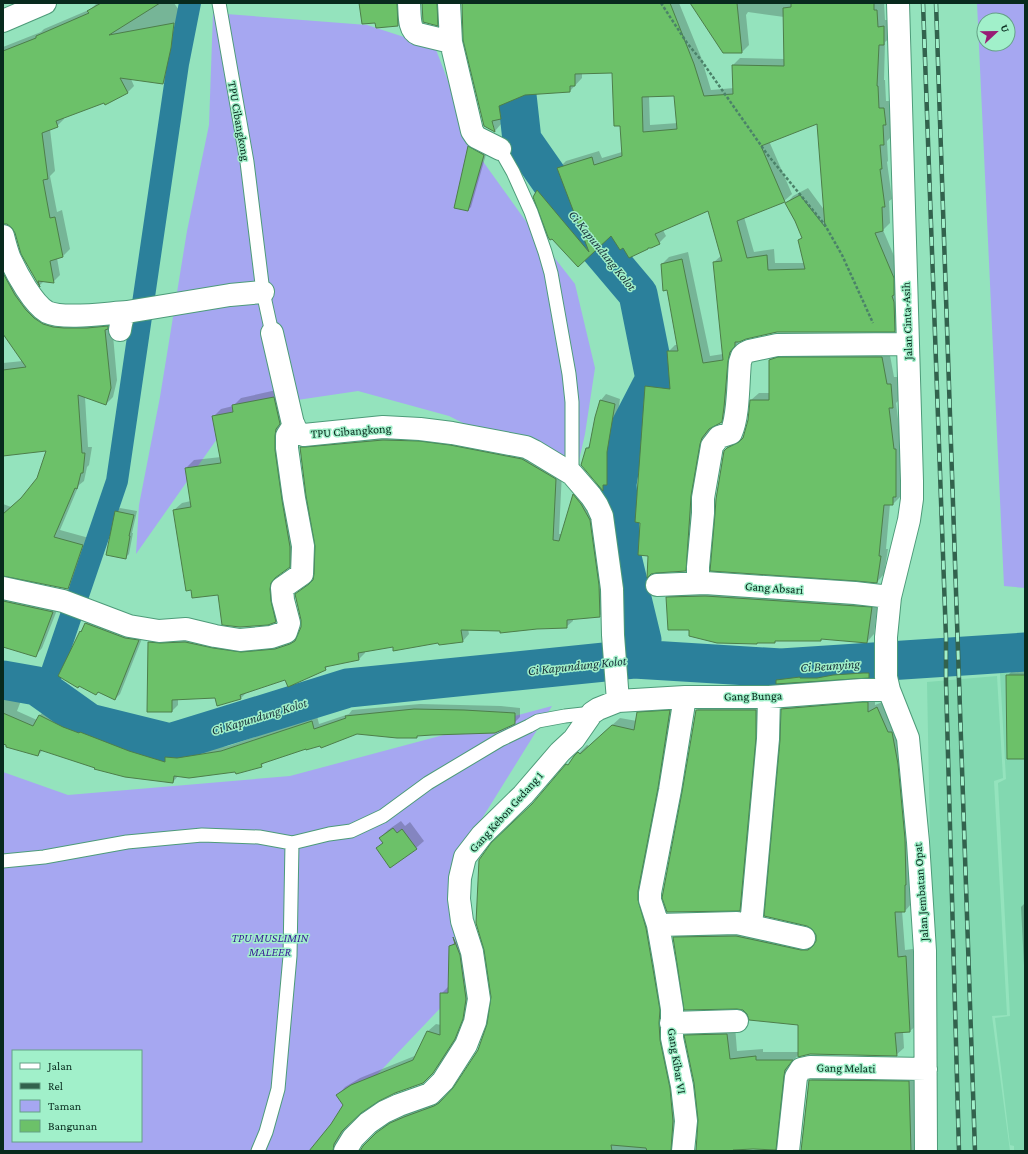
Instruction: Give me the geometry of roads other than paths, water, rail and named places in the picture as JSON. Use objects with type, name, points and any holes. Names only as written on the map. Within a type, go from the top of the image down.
[{"type":"street","points":[[3,21],[45,3]]},
{"type":"street","points":[[409,3],[411,26],[414,32],[451,42]]},
{"type":"street","points":[[449,3],[451,42],[472,131],[476,137],[493,146]]},
{"type":"street","name":"Jalan Cinta-Asih","points":[[886,637],[890,597],[909,520],[912,500],[898,3]]},
{"type":"street","points":[[3,236],[10,259],[22,283],[38,305],[48,312],[69,316],[126,318],[166,305],[230,295],[263,292]]},
{"type":"street","name":"TPU Cibangkong","points":[[270,324],[294,426],[297,431],[304,435],[383,427],[420,429],[526,447],[572,474],[591,496],[602,516],[612,588],[617,697]]},
{"type":"street","points":[[698,583],[698,566],[703,513],[702,498],[712,446],[719,437],[731,433],[734,427],[740,362],[744,353],[777,345],[908,344]]},
{"type":"street","points":[[3,588],[63,601],[129,626],[159,631],[186,629],[240,640],[271,637],[286,632],[289,624],[283,600],[282,588],[302,574],[303,546],[287,448],[287,436],[294,426]]},
{"type":"street","name":"Gang Absari","points":[[657,585],[698,583],[855,593],[890,597]]},
{"type":"street","name":"Jalan Jembatan Opat","points":[[886,637],[887,683],[907,734],[910,751],[918,842],[925,951],[926,1151]]},
{"type":"street","name":"Gang Bunga","points":[[592,713],[617,697],[769,697],[862,690],[887,683]]},
{"type":"street","name":"Gang Kibar VI","points":[[683,1151],[686,1121],[682,1086],[672,1038],[672,1009],[658,925],[651,904],[650,893],[670,790],[685,697]]},
{"type":"street","points":[[751,926],[768,739],[769,697]]},
{"type":"street","name":"Gang Kebon Gedang 1","points":[[345,1151],[353,1138],[368,1123],[384,1112],[430,1094],[443,1081],[466,1045],[475,1022],[479,999],[472,952],[462,921],[459,899],[460,878],[465,857],[482,835],[523,795],[560,752],[574,739],[592,713]]},
{"type":"street","points":[[658,925],[737,924],[804,938]]},
{"type":"street","points":[[671,1022],[737,1021]]},
{"type":"street","name":"Gang Melati","points":[[788,1151],[796,1077],[801,1069],[926,1069]]},
{"type":"lane","name":"TPU Cibangkong","points":[[219,3],[247,162],[263,292],[270,324]]},
{"type":"lane","points":[[493,146],[509,165],[531,212],[551,273],[572,402],[572,474]]},
{"type":"lane","points":[[3,861],[44,857],[127,842],[202,834],[259,837],[292,843],[329,834],[351,832],[383,816],[428,783],[500,740],[538,722],[565,716],[592,713]]},
{"type":"lane","points":[[258,1151],[266,1132],[278,1089],[290,956],[292,843]]},
{"type":"waterway","points":[[45,692],[117,481],[178,64],[190,3]]},
{"type":"waterway","name":"Ci Kapundung Kolot","points":[[508,3],[522,140],[589,236],[638,294],[655,379],[625,437],[617,484],[622,557],[642,640],[634,659]]},
{"type":"waterway","name":"Ci Kapundung Kolot","points":[[3,680],[37,686],[89,723],[170,743],[348,688],[634,659],[781,668],[1025,652]]},
{"type":"railway","points":[[923,3],[946,638],[959,1151]]},
{"type":"railway","points":[[936,3],[975,1151]]},
{"type":"water label","name":"Ci Beunying","points":[[830,665]]},
{"type":"park label","name":"TPU MUSLIMIN MALEER","points":[[270,945]]}]
